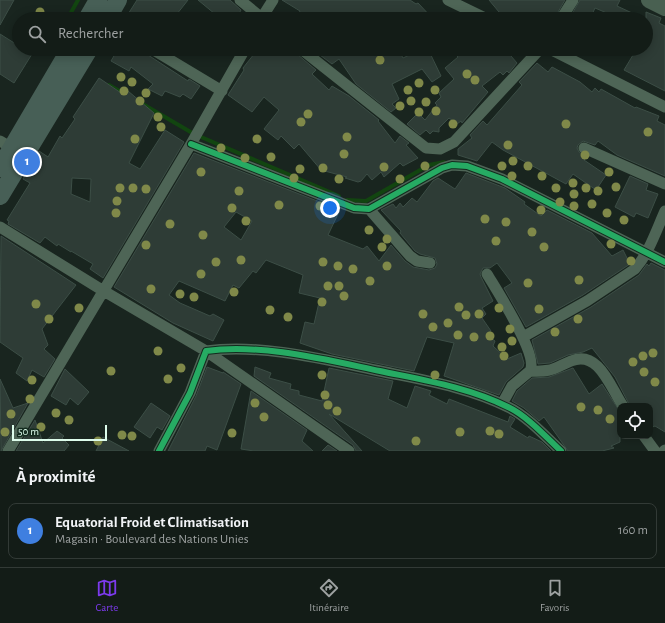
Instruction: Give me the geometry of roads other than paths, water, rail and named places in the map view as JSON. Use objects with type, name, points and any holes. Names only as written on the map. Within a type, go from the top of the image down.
[{"type":"main road","points":[[91,12],[98,0]]},
{"type":"main road","points":[[111,12],[118,0]]},
{"type":"main road","points":[[0,168],[6,145],[65,56]]},
{"type":"main road","points":[[0,196],[85,56]]},
{"type":"street","points":[[240,0],[254,12]]},
{"type":"street","points":[[266,12],[273,0]]},
{"type":"street","points":[[448,0],[473,12]]},
{"type":"street","points":[[565,12],[573,0]]},
{"type":"street","points":[[650,0],[665,8]]},
{"type":"street","points":[[164,56],[222,91]]},
{"type":"street","points":[[8,451],[102,290],[192,144],[241,56]]},
{"type":"street","points":[[310,56],[426,148],[440,149],[454,142],[534,56]]},
{"type":"street","points":[[564,56],[665,106]]},
{"type":"street","points":[[192,144],[354,208],[369,209],[442,168],[452,165],[467,166],[502,179],[665,262]]},
{"type":"street","points":[[584,148],[665,184]]},
{"type":"street","points":[[369,209],[410,256],[417,261],[430,263]]},
{"type":"street","points":[[523,337],[614,284],[635,269],[646,253],[665,211]]},
{"type":"street","points":[[0,227],[102,290],[206,351],[349,451]]},
{"type":"street","points":[[487,274],[523,337],[532,364],[530,372]]},
{"type":"street","points":[[206,351],[226,348],[303,355],[446,384],[510,408],[537,428],[561,451]]},
{"type":"street","points":[[159,451],[190,393],[206,351]]},
{"type":"street","points":[[502,404],[512,386],[530,372],[548,372],[578,358],[588,360],[600,369],[621,403]]},
{"type":"street","points":[[646,439],[655,451]]},
{"type":"waterway","points":[[71,12],[78,0]]},
{"type":"waterway","points":[[109,85],[130,97]]},
{"type":"waterway","points":[[141,103],[194,134],[339,196]]},
{"type":"waterway","points":[[347,200],[366,201],[429,165],[444,162]]},
{"type":"place","name":"Equatorial Froid et Climatisation","points":[[27,162]]}]
